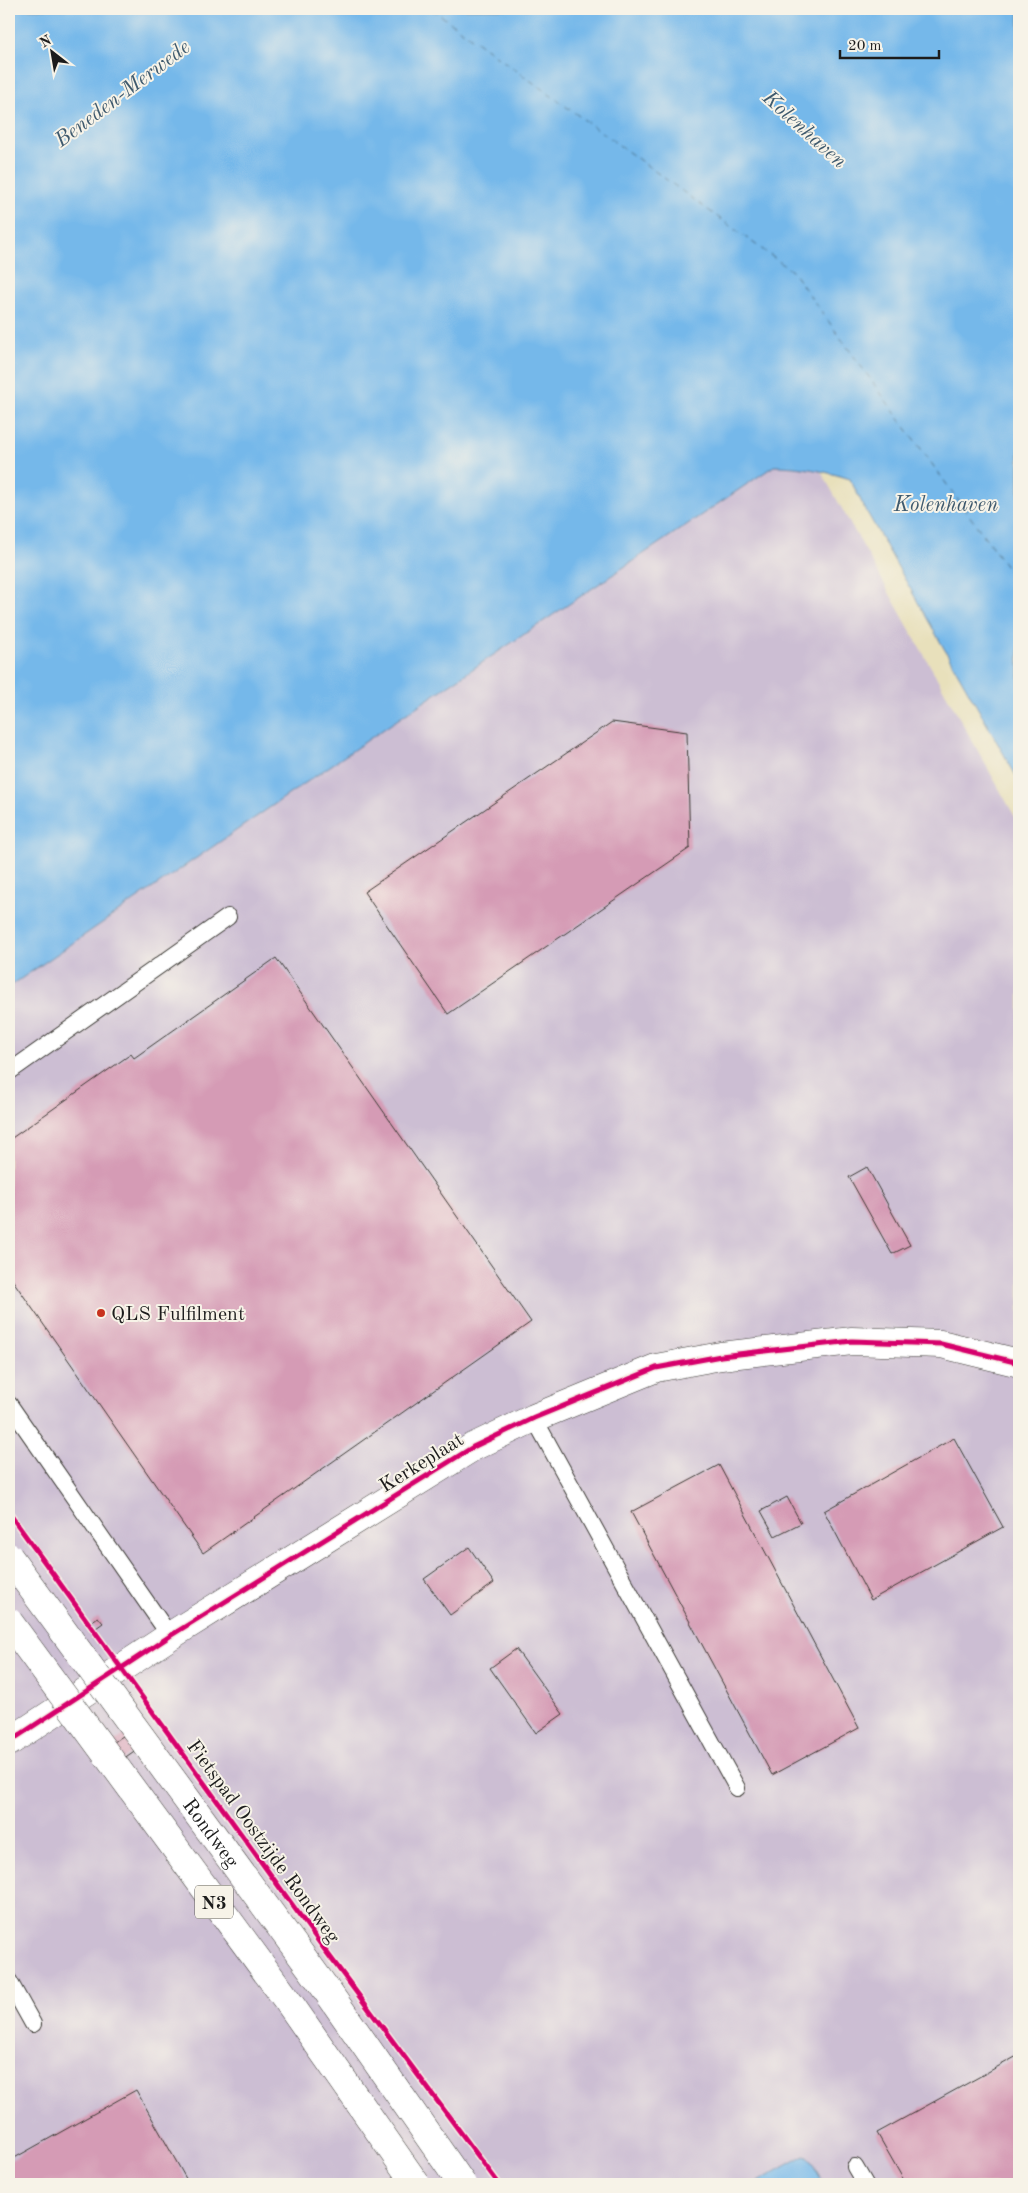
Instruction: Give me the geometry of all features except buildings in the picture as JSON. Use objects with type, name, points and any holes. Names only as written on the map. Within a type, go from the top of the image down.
[{"type":"main road","name":"Kerkeplaat","points":[[10,1738],[473,1447],[534,1418],[656,1368],[731,1354],[862,1341],[941,1344],[1019,1363]]},
{"type":"main road","name":"Rondweg","points":[[9,1557],[323,1985],[462,2184]]},
{"type":"main road","name":"Rondweg","points":[[9,1622],[284,1996],[416,2184]]},
{"type":"lane","points":[[9,1072],[228,917]]},
{"type":"lane","points":[[9,1404],[170,1636]]},
{"type":"lane","points":[[534,1418],[737,1788]]},
{"type":"lane","points":[[9,1980],[33,2024]]},
{"type":"lane","points":[[855,2167],[865,2184]]},
{"type":"shaded area","points":[[795,425],[1019,824],[1019,2184],[9,2184],[9,905]]},
{"type":"water","points":[[9,9],[1019,9],[1019,781],[850,479],[812,470],[774,466],[394,722],[9,987]]},
{"type":"water","points":[[805,2155],[808,2156],[824,2184],[754,2184]]},
{"type":"ferry route","points":[[432,9],[792,271],[1019,584]]},
{"type":"cycle path","points":[[9,1742],[170,1636],[473,1447],[534,1418],[656,1368],[721,1356],[852,1341],[941,1344],[1019,1363]]},
{"type":"cycle path","name":"Fietspad Oostzijde Rondweg","points":[[9,1513],[322,1946],[499,2184]]},
{"type":"place","name":"QLS Fulfilment","points":[[101,1313]]},
{"type":"water label","name":"Beneden-Merwede","points":[[122,93]]},
{"type":"water label","name":"Kolenhaven","points":[[805,129]]},
{"type":"water label","name":"Kolenhaven","points":[[946,504]]}]
